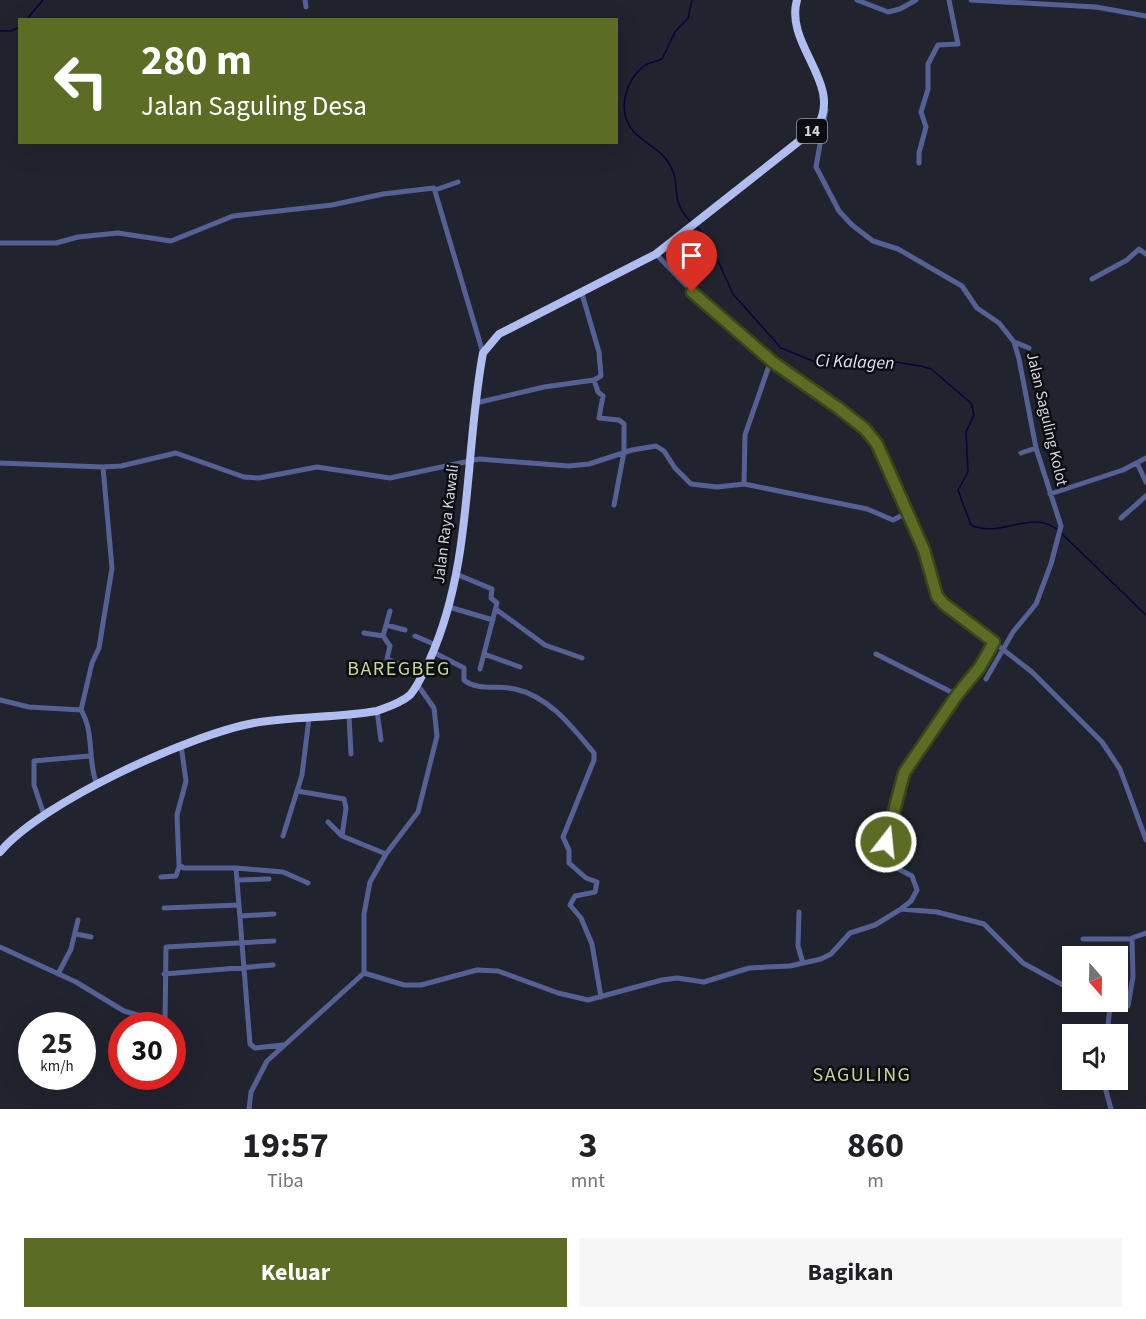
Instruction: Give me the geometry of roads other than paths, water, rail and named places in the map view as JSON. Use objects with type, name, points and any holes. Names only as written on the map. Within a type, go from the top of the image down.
[{"type":"highway","name":"14","points":[[483,353],[499,334],[582,294],[657,254],[817,127],[824,114],[825,100],[794,22],[797,0]]},
{"type":"highway","name":"Jalan Raya Kawali","points":[[0,852],[11,839],[44,815],[97,785],[182,745],[222,730],[256,722],[349,716],[377,711],[394,705],[410,695],[423,673],[449,607],[456,574],[483,353]]},
{"type":"street","points":[[304,0],[306,7]]},
{"type":"street","points":[[857,0],[888,12],[900,9],[916,0]]},
{"type":"street","points":[[919,163],[919,153],[926,127],[921,112],[928,89],[928,64],[938,45],[958,44],[949,0]]},
{"type":"street","points":[[971,0],[1096,7],[1146,16]]},
{"type":"street","name":"Jalan Saguling Kolot","points":[[825,100],[826,118],[816,167],[839,210],[852,225],[873,241],[898,249],[962,286],[977,308],[999,323],[1014,342],[1023,373],[1036,448],[1059,532],[1051,564],[1036,604],[1002,649],[986,679]]},
{"type":"street","points":[[0,243],[57,243],[78,237],[118,233],[171,241],[233,216],[332,205],[382,194],[429,188],[435,190],[458,182]]},
{"type":"street","points":[[435,190],[483,353]]},
{"type":"street","points":[[1092,279],[1127,260],[1139,249],[1146,254]]},
{"type":"street","points":[[657,254],[692,292],[771,360],[865,429],[886,461],[924,550],[937,596],[944,604],[1032,672],[1102,742],[1114,758],[1146,840]]},
{"type":"street","points":[[476,403],[544,387],[594,380],[601,376],[601,364],[582,294]]},
{"type":"street","points":[[1014,342],[1029,348]]},
{"type":"street","points":[[744,484],[745,435],[771,360]]},
{"type":"street","points":[[594,380],[598,392],[603,396],[599,418],[619,420],[624,424],[624,452],[614,505]]},
{"type":"street","points":[[0,463],[122,466],[177,453],[244,477],[259,478],[317,467],[378,478],[469,460],[487,459],[569,466],[589,464],[624,452],[659,447],[691,484],[717,487],[744,484],[867,509],[892,520],[907,513]]},
{"type":"street","points":[[1021,453],[1036,448]]},
{"type":"street","points":[[1050,494],[1146,458]]},
{"type":"street","points":[[1137,463],[1146,482]]},
{"type":"street","points":[[97,785],[90,756],[90,738],[81,710],[92,663],[99,648],[112,568],[104,467]]},
{"type":"street","points":[[1121,518],[1146,496]]},
{"type":"street","points":[[456,574],[492,590],[490,598],[497,601],[480,669]]},
{"type":"street","points":[[449,607],[493,620]]},
{"type":"street","points":[[496,610],[544,645],[582,658]]},
{"type":"street","points":[[383,636],[390,611]]},
{"type":"street","points":[[386,625],[405,630]]},
{"type":"street","points":[[364,633],[383,636],[390,646],[387,658],[423,673]]},
{"type":"street","points":[[415,636],[464,668],[464,680],[470,684],[513,688],[560,712],[594,753],[594,760],[563,837],[569,850],[569,863],[586,878],[597,882],[595,892],[575,896],[570,905],[575,914],[581,918],[592,944],[601,997]]},
{"type":"street","points":[[363,973],[404,985],[421,985],[477,970],[498,970],[573,998],[588,1000],[663,980],[677,978],[704,982],[749,968],[803,963],[831,954],[850,933],[875,925],[901,909],[915,895],[916,883],[908,872],[885,862],[881,857],[904,773],[957,695],[980,667],[994,642]]},
{"type":"street","points":[[484,654],[520,667]]},
{"type":"street","points":[[876,654],[957,695]]},
{"type":"street","points":[[249,1109],[255,1083],[267,1061],[363,973],[366,896],[370,882],[386,854],[418,812],[436,736],[434,708],[417,684]]},
{"type":"street","points":[[0,700],[29,707],[81,710]]},
{"type":"street","points":[[377,711],[381,740]]},
{"type":"street","points":[[349,716],[351,754]]},
{"type":"street","points":[[283,836],[304,765],[309,718]]},
{"type":"street","points":[[161,877],[176,876],[179,867],[177,815],[186,774],[182,745]]},
{"type":"street","points":[[44,815],[34,785],[34,761],[90,756]]},
{"type":"street","points":[[297,791],[344,799],[346,807],[342,836]]},
{"type":"street","points":[[328,822],[342,836],[386,854]]},
{"type":"street","points":[[179,867],[283,872],[308,884]]},
{"type":"street","points":[[236,868],[250,1044],[255,1048],[283,1045]]},
{"type":"street","points":[[238,880],[269,879]]},
{"type":"street","points":[[164,909],[239,905]]},
{"type":"street","points":[[901,909],[937,912],[984,924],[1023,963],[1062,984]]},
{"type":"street","points":[[799,912],[798,946],[803,963]]},
{"type":"street","points":[[240,916],[274,914]]},
{"type":"street","points":[[58,974],[76,934],[78,920]]},
{"type":"street","points":[[1083,939],[1132,939],[1146,933]]},
{"type":"street","points":[[76,934],[91,937]]},
{"type":"street","points":[[1128,1006],[1133,977],[1132,939]]},
{"type":"street","points":[[0,947],[58,974],[124,1011],[165,1023],[164,974],[167,946],[274,941]]},
{"type":"street","points":[[164,974],[273,965]]},
{"type":"street","points":[[1106,1090],[1111,1109]]},
{"type":"waterway","name":"Ci Kalagen","points":[[28,18],[43,0]]},
{"type":"waterway","name":"Ci Kalagen","points":[[691,222],[677,200],[676,182],[668,161],[634,132],[628,124],[624,106],[628,88],[637,72],[644,66],[662,59],[675,32],[688,18],[692,0]]},
{"type":"waterway","name":"Ci Kalagen","points":[[0,31],[11,31],[18,28]]},
{"type":"waterway","name":"Ci Kalagen","points":[[697,227],[709,241],[733,294],[781,348],[818,363],[849,365],[887,361],[921,366],[931,369],[971,403],[974,415],[966,432],[968,472],[958,490],[971,525],[993,529],[1036,522],[1057,529]]},
{"type":"waterway","name":"Ci Kalagen","points":[[1060,532],[1146,615]]},
{"type":"district","name":"BAREGBEG","points":[[399,669]]},
{"type":"district","name":"SAGULING","points":[[862,1075]]}]
